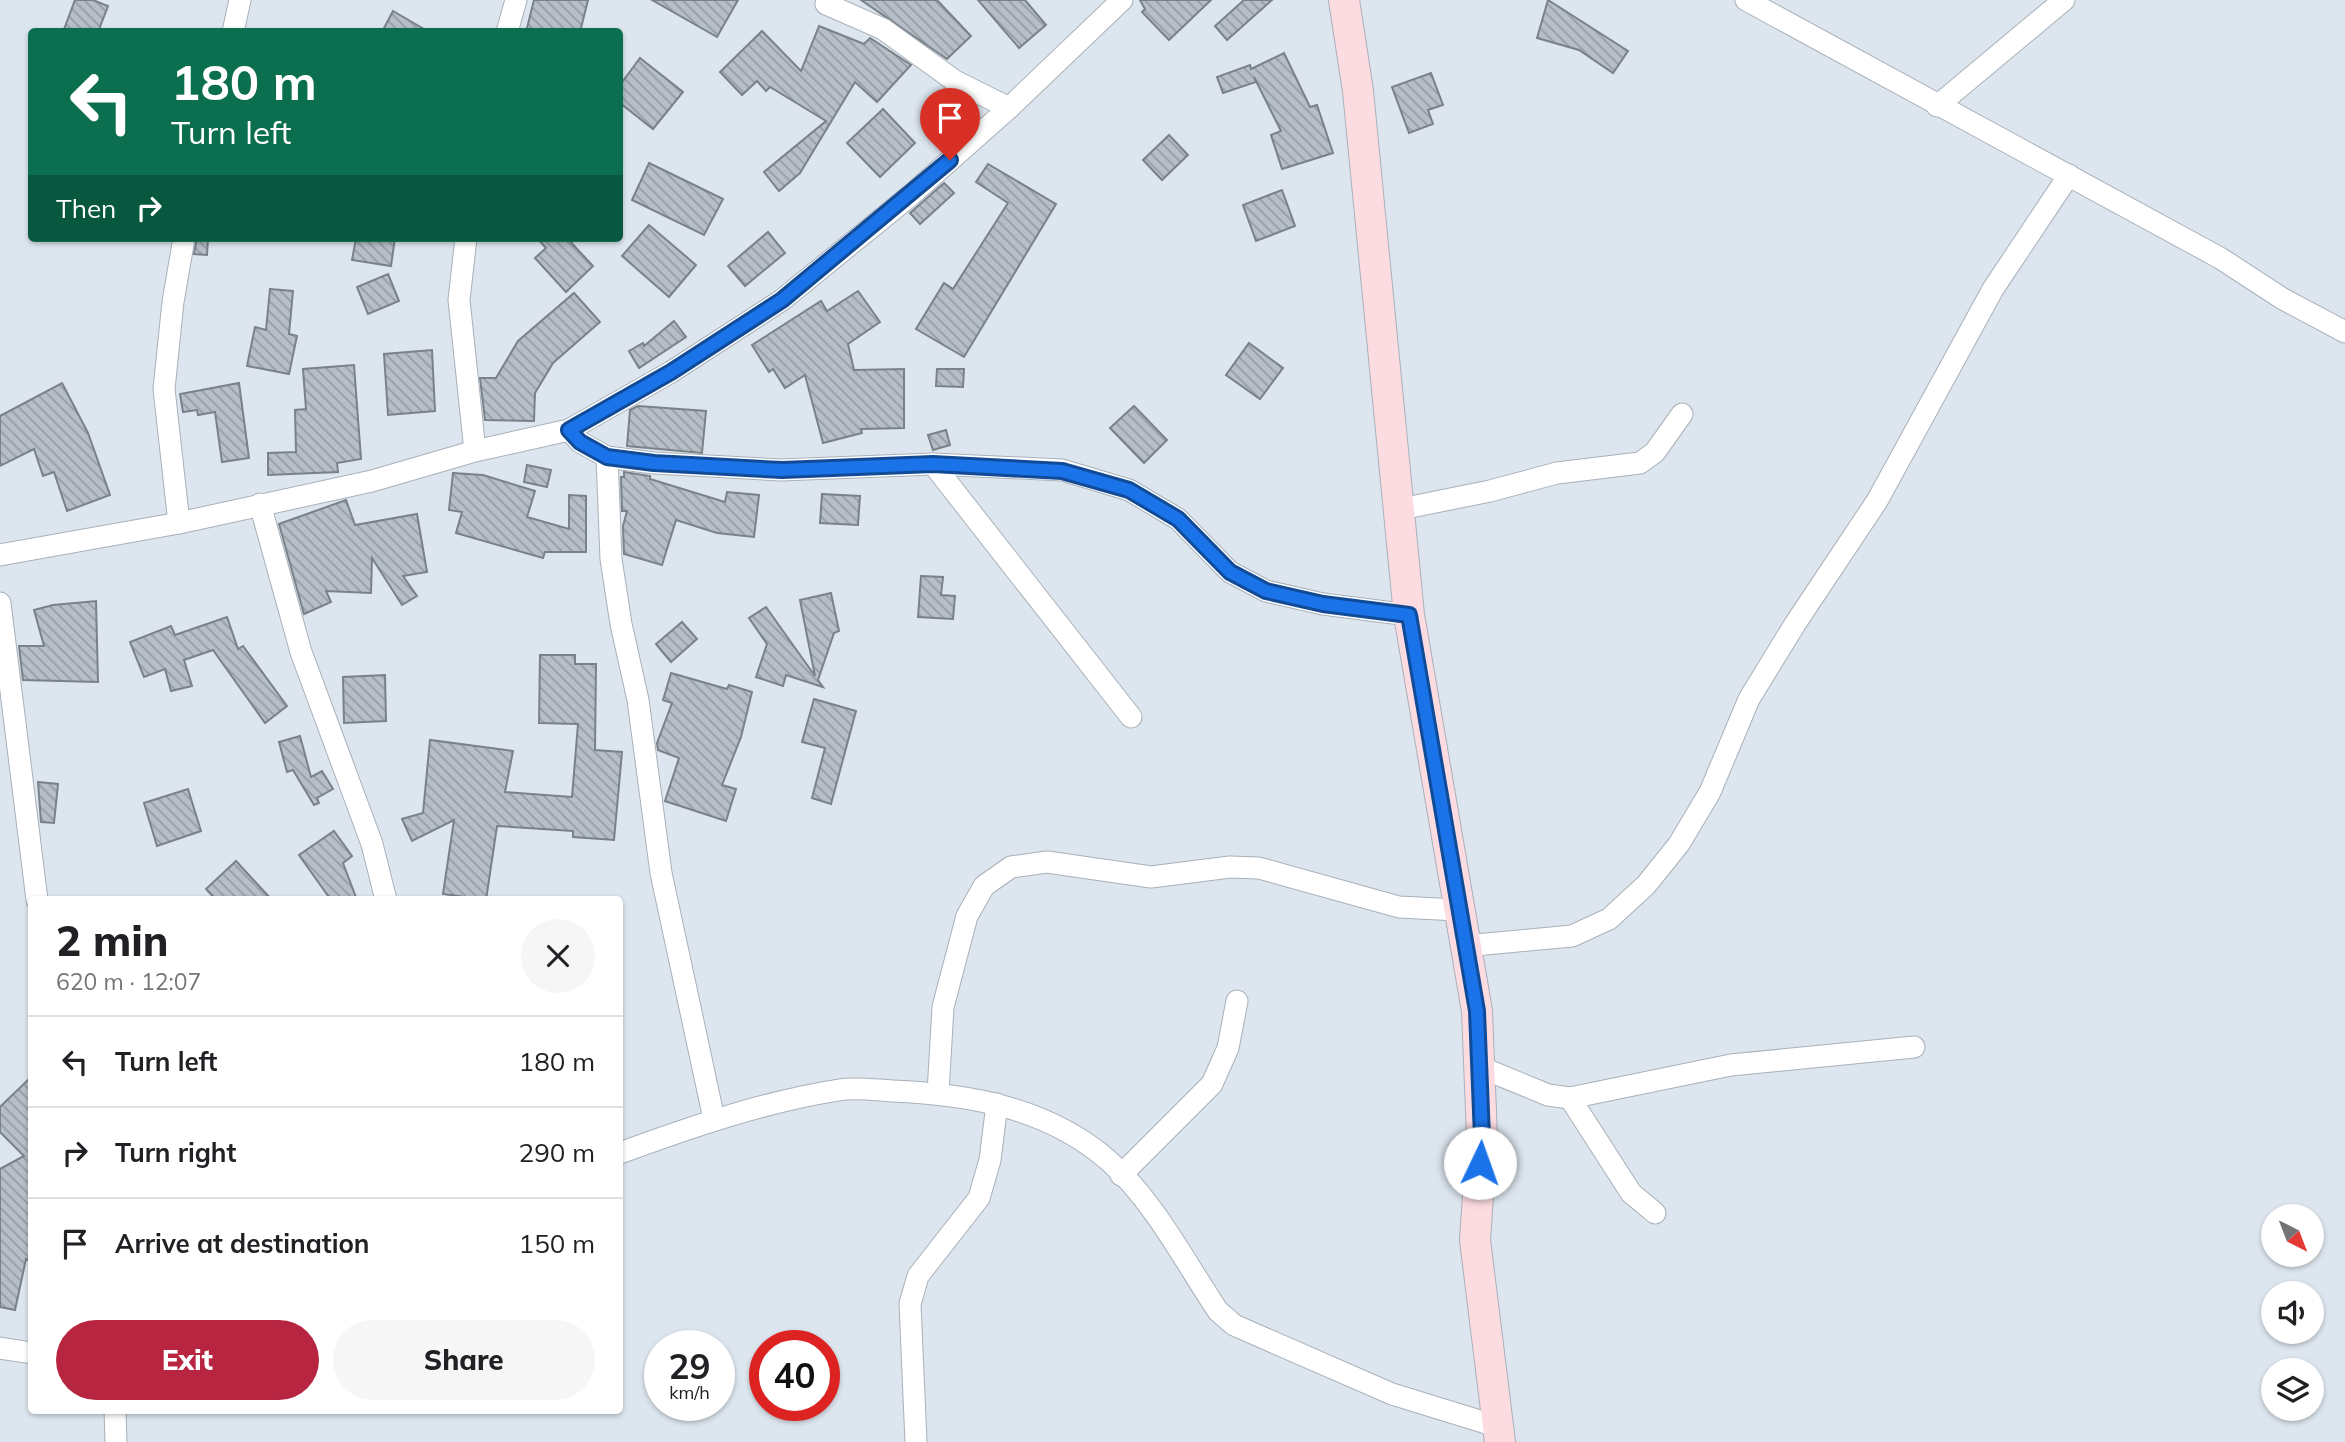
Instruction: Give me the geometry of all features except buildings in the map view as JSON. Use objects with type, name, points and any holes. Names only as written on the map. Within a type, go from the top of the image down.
[{"type":"street","points":[[234,28],[240,0]]},
{"type":"street","points":[[508,28],[516,0]]},
{"type":"street","points":[[0,555],[179,523],[372,481],[475,451],[569,430],[671,372],[782,300],[911,195],[1009,108],[1122,0]]},
{"type":"street","points":[[623,1152],[714,1118],[841,1089],[938,1093],[1015,1108],[1072,1133],[1121,1175],[1139,1195],[1218,1311],[1234,1325],[1392,1394],[1498,1434],[1475,1240],[1482,1137],[1477,1011],[1409,615],[1401,509],[1358,91],[1344,0]]},
{"type":"street","points":[[1746,0],[2220,258],[2283,299],[2345,332]]},
{"type":"street","points":[[1937,106],[2064,0]]},
{"type":"street","points":[[826,4],[883,29],[955,81],[1009,108]]},
{"type":"street","points":[[1465,946],[1573,936],[1609,919],[1646,885],[1679,844],[1710,792],[1749,699],[1877,501],[1993,289],[2068,175]]},
{"type":"street","points":[[179,523],[164,389],[173,302],[183,242]]},
{"type":"street","points":[[466,242],[459,300],[475,451]]},
{"type":"street","points":[[1401,509],[1490,491],[1557,472],[1640,463],[1655,452],[1682,414]]},
{"type":"street","points":[[569,430],[580,442],[607,457],[654,463],[782,470],[933,464],[1062,471],[1129,490],[1178,519],[1230,572],[1266,591],[1323,604],[1409,615]]},
{"type":"street","points":[[607,457],[611,559],[621,624],[638,700],[662,873],[714,1118]]},
{"type":"street","points":[[933,464],[1131,717]]},
{"type":"street","points":[[260,504],[301,652],[372,845],[385,896]]},
{"type":"street","points":[[0,603],[37,896]]},
{"type":"street","points":[[938,1093],[943,1007],[967,916],[984,886],[1011,867],[1047,862],[1151,877],[1230,867],[1259,868],[1399,907],[1458,910]]},
{"type":"street","points":[[1121,1175],[1212,1084],[1228,1048],[1237,1001]]},
{"type":"street","points":[[1480,1067],[1548,1095],[1570,1098],[1731,1065],[1914,1047]]},
{"type":"street","points":[[1570,1098],[1630,1193],[1655,1213]]},
{"type":"street","points":[[916,1442],[910,1304],[918,1276],[979,1198],[990,1160],[997,1104]]},
{"type":"street","points":[[0,1348],[28,1352]]},
{"type":"street","points":[[115,1414],[116,1442]]},
{"type":"route","points":[[950,160],[782,300],[671,372],[569,430],[580,442],[607,457],[654,463],[782,470],[933,464],[1062,471],[1129,490],[1178,519],[1230,572],[1266,591],[1323,604],[1409,615],[1477,1011],[1482,1137],[1480,1163]]}]
